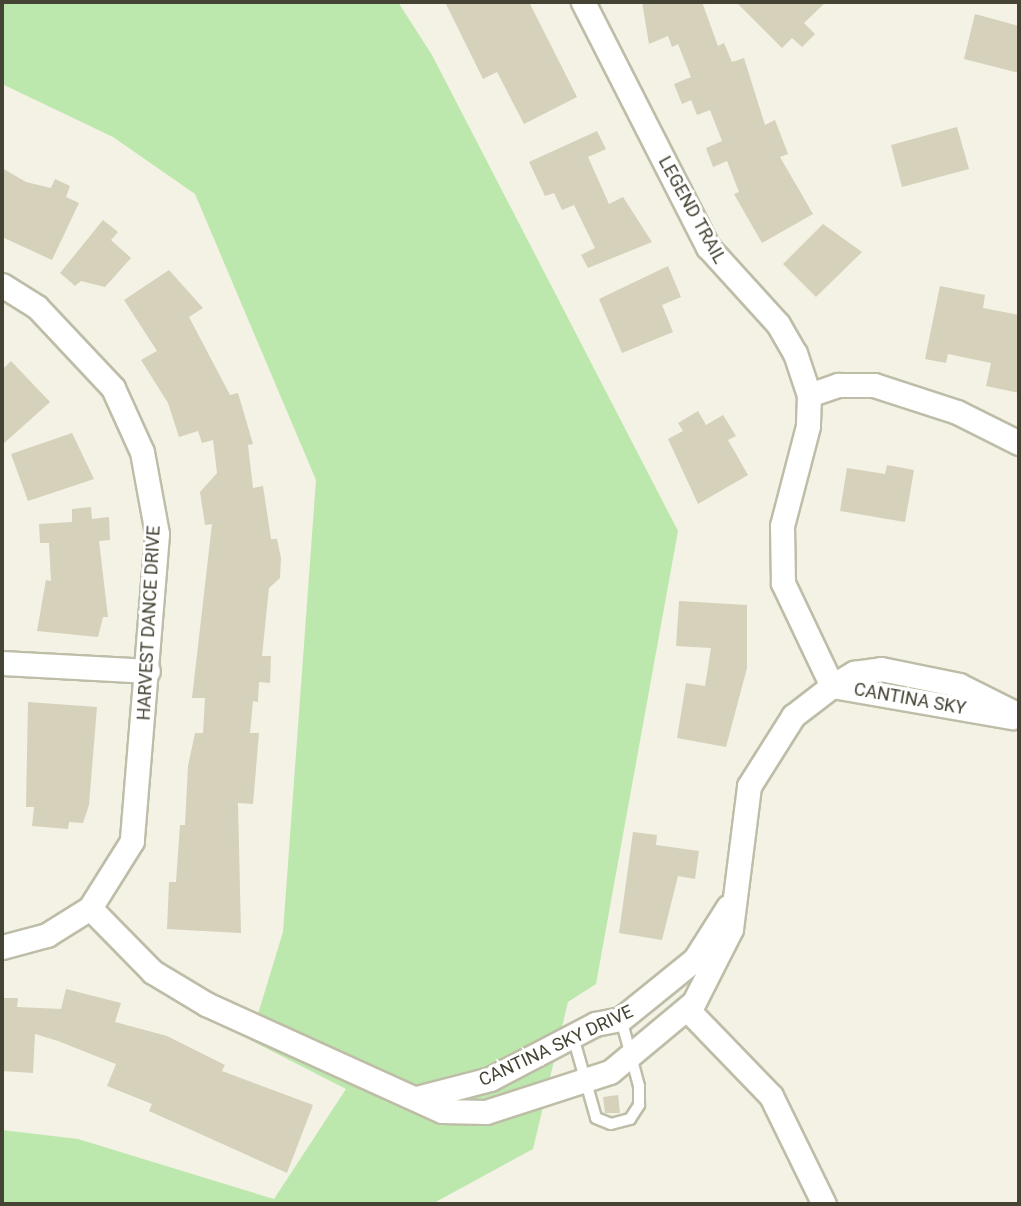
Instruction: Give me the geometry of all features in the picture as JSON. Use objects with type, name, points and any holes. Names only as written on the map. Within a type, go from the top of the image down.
[{"type":"street","name":"LEGEND TRAIL","points":[[583,2],[708,247],[778,324],[809,395],[804,455],[782,526],[780,556],[794,613],[832,686]]},
{"type":"street","name":"HARVEST DANCE DRIVE","points":[[2,285],[79,346],[113,388],[142,452],[157,534],[148,671],[132,841],[90,908],[47,935],[2,947]]},
{"type":"street","points":[[809,395],[838,385],[874,385],[957,412],[1019,443]]},
{"type":"street","points":[[2,663],[148,671]]},
{"type":"street","name":"CANTINA SKY","points":[[832,686],[1019,717]]},
{"type":"street","name":"CANTINA SKY DRIVE","points":[[90,908],[130,951],[183,992],[351,1074],[417,1098],[442,1111],[486,1112],[582,1076],[610,1072],[633,1057],[687,1009],[716,965],[731,929],[732,902],[749,786],[793,716],[832,686]]},
{"type":"street","name":"CANTINA SKY DRIVE","points":[[417,1098],[490,1079],[574,1040],[595,1024],[621,1019],[695,959],[732,902]]},
{"type":"street","points":[[687,1009],[771,1096],[824,1204]]},
{"type":"lane","points":[[574,1040],[596,1118],[611,1124],[630,1119],[639,1105],[633,1057],[621,1019]]},
{"type":"green space","points":[[2,2],[398,2],[432,55],[678,531],[596,984],[568,1002],[533,1149],[432,1204],[2,1204],[2,1130],[78,1139],[274,1199],[346,1089],[250,1040],[283,932],[316,480],[195,194],[113,137],[2,84]]},
{"type":"building","points":[[445,2],[529,2],[577,97],[524,124],[497,72],[483,79]]},
{"type":"building","points":[[642,2],[702,2],[718,46],[724,43],[732,62],[744,58],[765,125],[775,120],[788,154],[780,157],[813,214],[762,243],[734,194],[739,192],[727,161],[713,167],[706,148],[722,141],[710,110],[697,115],[691,100],[682,104],[674,84],[691,77],[678,44],[672,47],[668,36],[649,44]]},
{"type":"building","points":[[736,2],[826,2],[804,23],[815,34],[802,47],[792,38],[782,48]]},
{"type":"building","points":[[975,14],[1019,26],[1019,73],[964,59]]},
{"type":"building","points":[[957,127],[969,169],[902,187],[891,145]]},
{"type":"building","points":[[597,131],[606,149],[588,157],[609,204],[623,197],[652,242],[588,268],[581,255],[595,248],[574,205],[562,210],[554,193],[545,196],[529,162]]},
{"type":"building","points":[[2,168],[26,182],[51,188],[55,179],[70,186],[66,197],[79,203],[52,260],[2,237]]},
{"type":"building","points":[[103,220],[118,232],[111,240],[131,258],[105,287],[81,281],[75,286],[60,273]]},
{"type":"building","points":[[823,224],[862,252],[816,297],[783,264]]},
{"type":"building","points":[[668,266],[681,297],[662,305],[673,332],[622,353],[599,299]]},
{"type":"building","points":[[169,270],[203,308],[189,317],[230,395],[238,393],[253,444],[248,445],[253,488],[263,486],[271,539],[277,539],[281,558],[280,578],[269,588],[262,656],[271,656],[270,683],[259,682],[258,702],[253,701],[250,733],[259,733],[253,804],[238,803],[241,933],[167,929],[169,882],[176,882],[180,825],[185,825],[188,766],[195,733],[203,733],[205,698],[192,698],[212,524],[205,525],[200,492],[217,473],[213,440],[202,443],[198,431],[179,437],[168,403],[141,360],[157,351],[124,300]]},
{"type":"building","points":[[940,286],[985,295],[983,308],[1019,315],[1019,393],[986,386],[991,363],[948,354],[946,363],[925,359]]},
{"type":"building","points":[[11,361],[50,402],[2,445],[2,370]]},
{"type":"building","points":[[698,411],[706,425],[723,415],[736,436],[728,440],[748,475],[698,504],[668,439],[683,431],[678,423]]},
{"type":"building","points":[[72,433],[94,479],[28,501],[11,454]]},
{"type":"building","points":[[887,465],[914,470],[905,522],[840,511],[847,468],[885,474]]},
{"type":"building","points":[[91,507],[92,519],[109,517],[110,540],[99,541],[108,617],[103,617],[98,637],[37,631],[46,580],[51,581],[49,543],[40,543],[39,524],[72,522],[72,509]]},
{"type":"building","points":[[679,601],[747,605],[747,668],[726,747],[677,738],[686,683],[705,686],[711,648],[676,646]]},
{"type":"building","points":[[28,702],[97,707],[89,805],[83,823],[69,822],[68,829],[32,826],[34,807],[26,807]]},
{"type":"building","points":[[633,832],[657,835],[656,845],[699,851],[695,879],[678,876],[662,940],[619,933]]},
{"type":"building","points":[[66,989],[121,1003],[115,1022],[167,1036],[225,1065],[222,1071],[313,1105],[287,1173],[149,1111],[152,1104],[107,1086],[116,1064],[58,1041],[35,1034],[33,1073],[2,1071],[2,998],[18,998],[17,1007],[61,1009]]},
{"type":"building","points":[[618,1095],[620,1113],[605,1113],[603,1097]]}]
